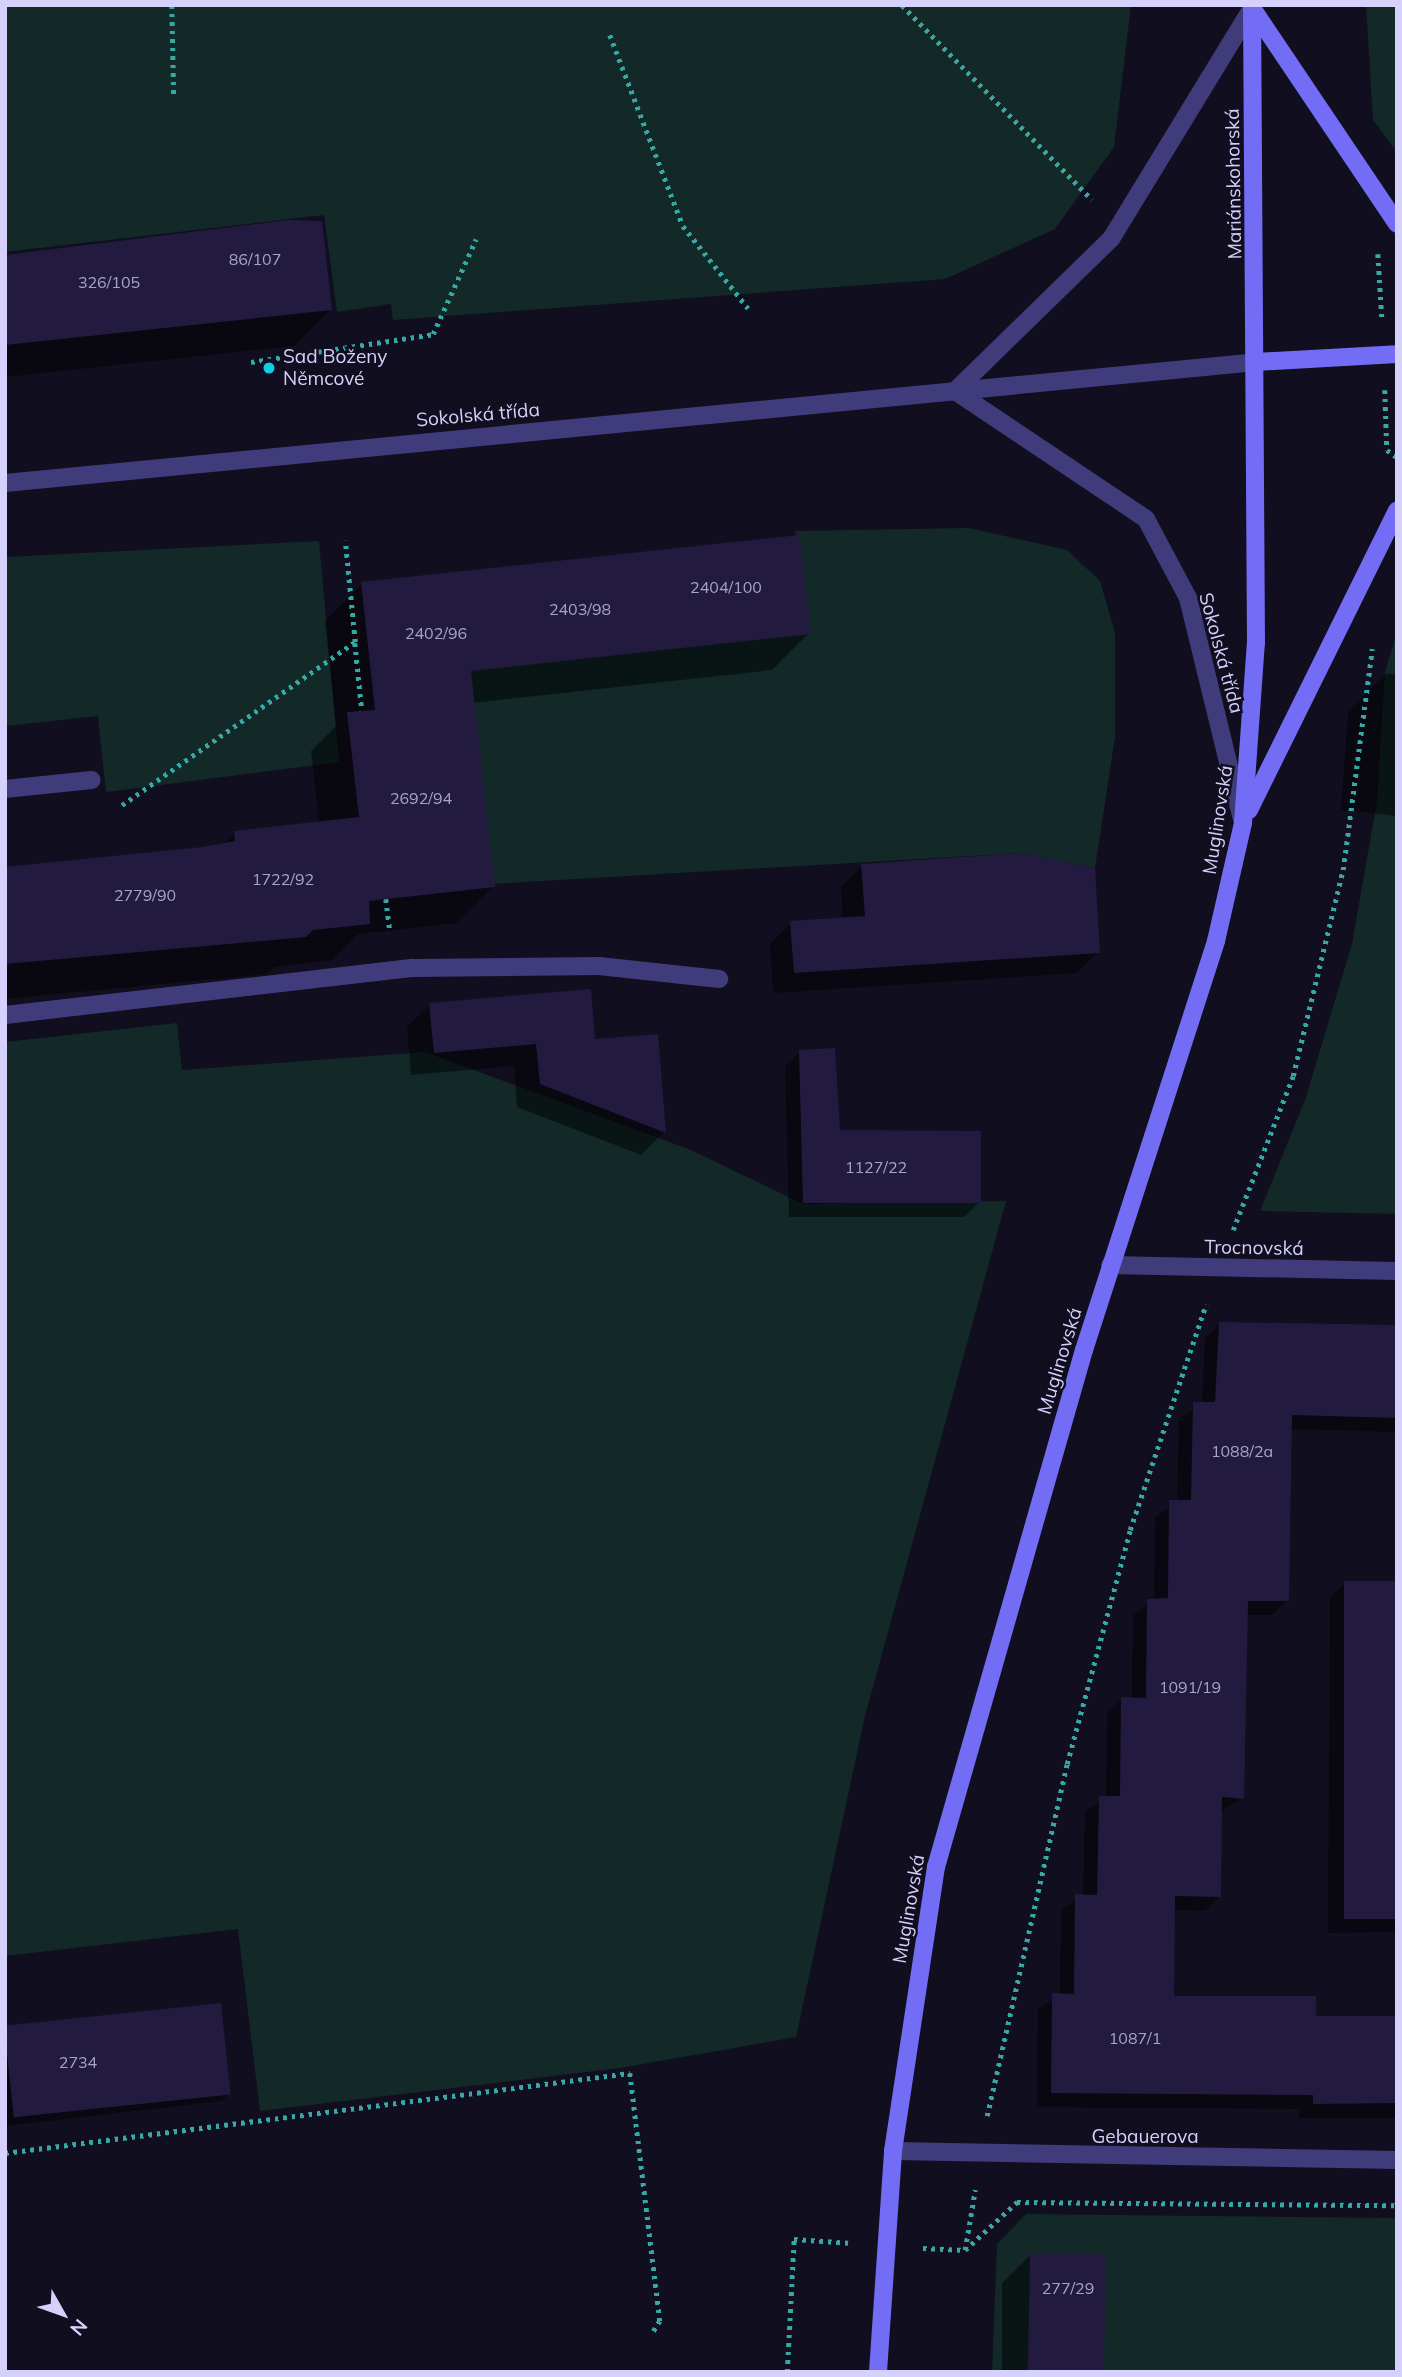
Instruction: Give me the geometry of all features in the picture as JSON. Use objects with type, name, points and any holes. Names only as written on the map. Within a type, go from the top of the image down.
[{"type":"main road","points":[[1252,7],[1397,224]]},
{"type":"main road","name":"Mariánskohorská","points":[[1252,7],[1256,362]]},
{"type":"main road","name":"Sokolská třída","points":[[1256,362],[1397,354]]},
{"type":"main road","name":"Muglinovská","points":[[878,2372],[893,2151],[936,1867],[1110,1265],[1216,941],[1242,823],[1256,643],[1256,362]]},
{"type":"main road","points":[[1242,823],[1397,511]]},
{"type":"street","points":[[955,391],[1111,239],[1252,7]]},
{"type":"street","name":"Sokolská třída","points":[[5,483],[1256,362]]},
{"type":"street","name":"Sokolská třída","points":[[955,391],[1146,519],[1188,598],[1242,823]]},
{"type":"street","points":[[5,789],[92,780]]},
{"type":"street","points":[[5,1015],[413,968],[599,966],[719,979]]},
{"type":"street","name":"Trocnovská","points":[[1110,1265],[1397,1271]]},
{"type":"street","name":"Gebauerova","points":[[893,2151],[980,2157],[1397,2160]]},
{"type":"path","points":[[172,5],[174,98]]},
{"type":"path","points":[[902,5],[1094,202]]},
{"type":"path","points":[[610,35],[683,226],[748,307]]},
{"type":"path","points":[[251,362],[433,334],[476,239]]},
{"type":"path","points":[[1387,450],[1397,457]]},
{"type":"path","points":[[345,540],[362,711]]},
{"type":"path","points":[[1375,635],[1343,870],[1293,1076],[1218,1269],[1130,1530],[1067,1764],[980,2157],[965,2250],[1017,2202],[1397,2205]]},
{"type":"path","points":[[109,806],[122,805],[355,642]]},
{"type":"path","points":[[5,2153],[631,2073],[660,2321],[652,2334]]},
{"type":"path","points":[[787,2372],[794,2239]]},
{"type":"green space","points":[[5,5],[1131,5],[1114,147],[1055,229],[945,279],[393,320],[391,304],[337,312],[324,215],[5,252]]},
{"type":"green space","points":[[1366,5],[1397,5],[1397,152],[1373,120]]},
{"type":"green space","points":[[969,528],[1067,550],[1100,581],[1115,633],[1115,737],[1095,868],[1023,853],[492,884],[468,668],[806,628],[795,531]]},
{"type":"green space","points":[[319,541],[339,762],[106,792],[98,716],[5,726],[5,557]]},
{"type":"green space","points":[[1397,632],[1397,1214],[1260,1211],[1305,1100],[1352,944],[1377,801],[1385,672]]},
{"type":"green space","points":[[177,1023],[182,1070],[425,1052],[691,1150],[803,1204],[1006,1201],[865,1716],[796,2037],[620,2068],[260,2111],[238,1929],[5,1956],[5,1042]]},
{"type":"green space","points":[[1026,2214],[1397,2218],[1397,2372],[992,2372],[997,2244]]},
{"type":"building","points":[[289,220],[322,221],[332,310],[5,345],[5,255]]},
{"type":"building","points":[[800,535],[811,634],[471,671],[495,887],[369,901],[370,924],[313,930],[306,937],[5,964],[5,867],[202,847],[235,841],[234,831],[359,817],[347,712],[375,710],[361,582]]},
{"type":"building","points":[[1023,853],[1095,868],[1100,953],[794,973],[790,921],[865,916],[861,864]]},
{"type":"building","points":[[591,989],[595,1039],[658,1034],[666,1133],[540,1084],[536,1044],[434,1053],[429,1003]]},
{"type":"building","points":[[835,1048],[840,1130],[981,1131],[981,1203],[803,1203],[799,1050]]},
{"type":"building","points":[[1219,1322],[1397,1325],[1397,1418],[1292,1415],[1289,1601],[1248,1601],[1244,1799],[1222,1797],[1221,1897],[1175,1896],[1174,1996],[1316,1996],[1316,2016],[1397,2016],[1397,2103],[1313,2104],[1313,2095],[1051,2093],[1052,1993],[1074,1994],[1075,1894],[1097,1895],[1099,1796],[1120,1796],[1121,1697],[1146,1698],[1147,1599],[1168,1598],[1169,1500],[1191,1500],[1193,1402],[1215,1402]]},
{"type":"building","points":[[1344,1581],[1397,1581],[1397,1919],[1344,1919]]},
{"type":"building","points":[[221,2003],[231,2094],[14,2117],[5,2026]]},
{"type":"building","points":[[1030,2253],[1106,2254],[1104,2372],[1028,2372]]},
{"type":"place","name":"Sad Boženy Němcové","points":[[269,368]]}]
